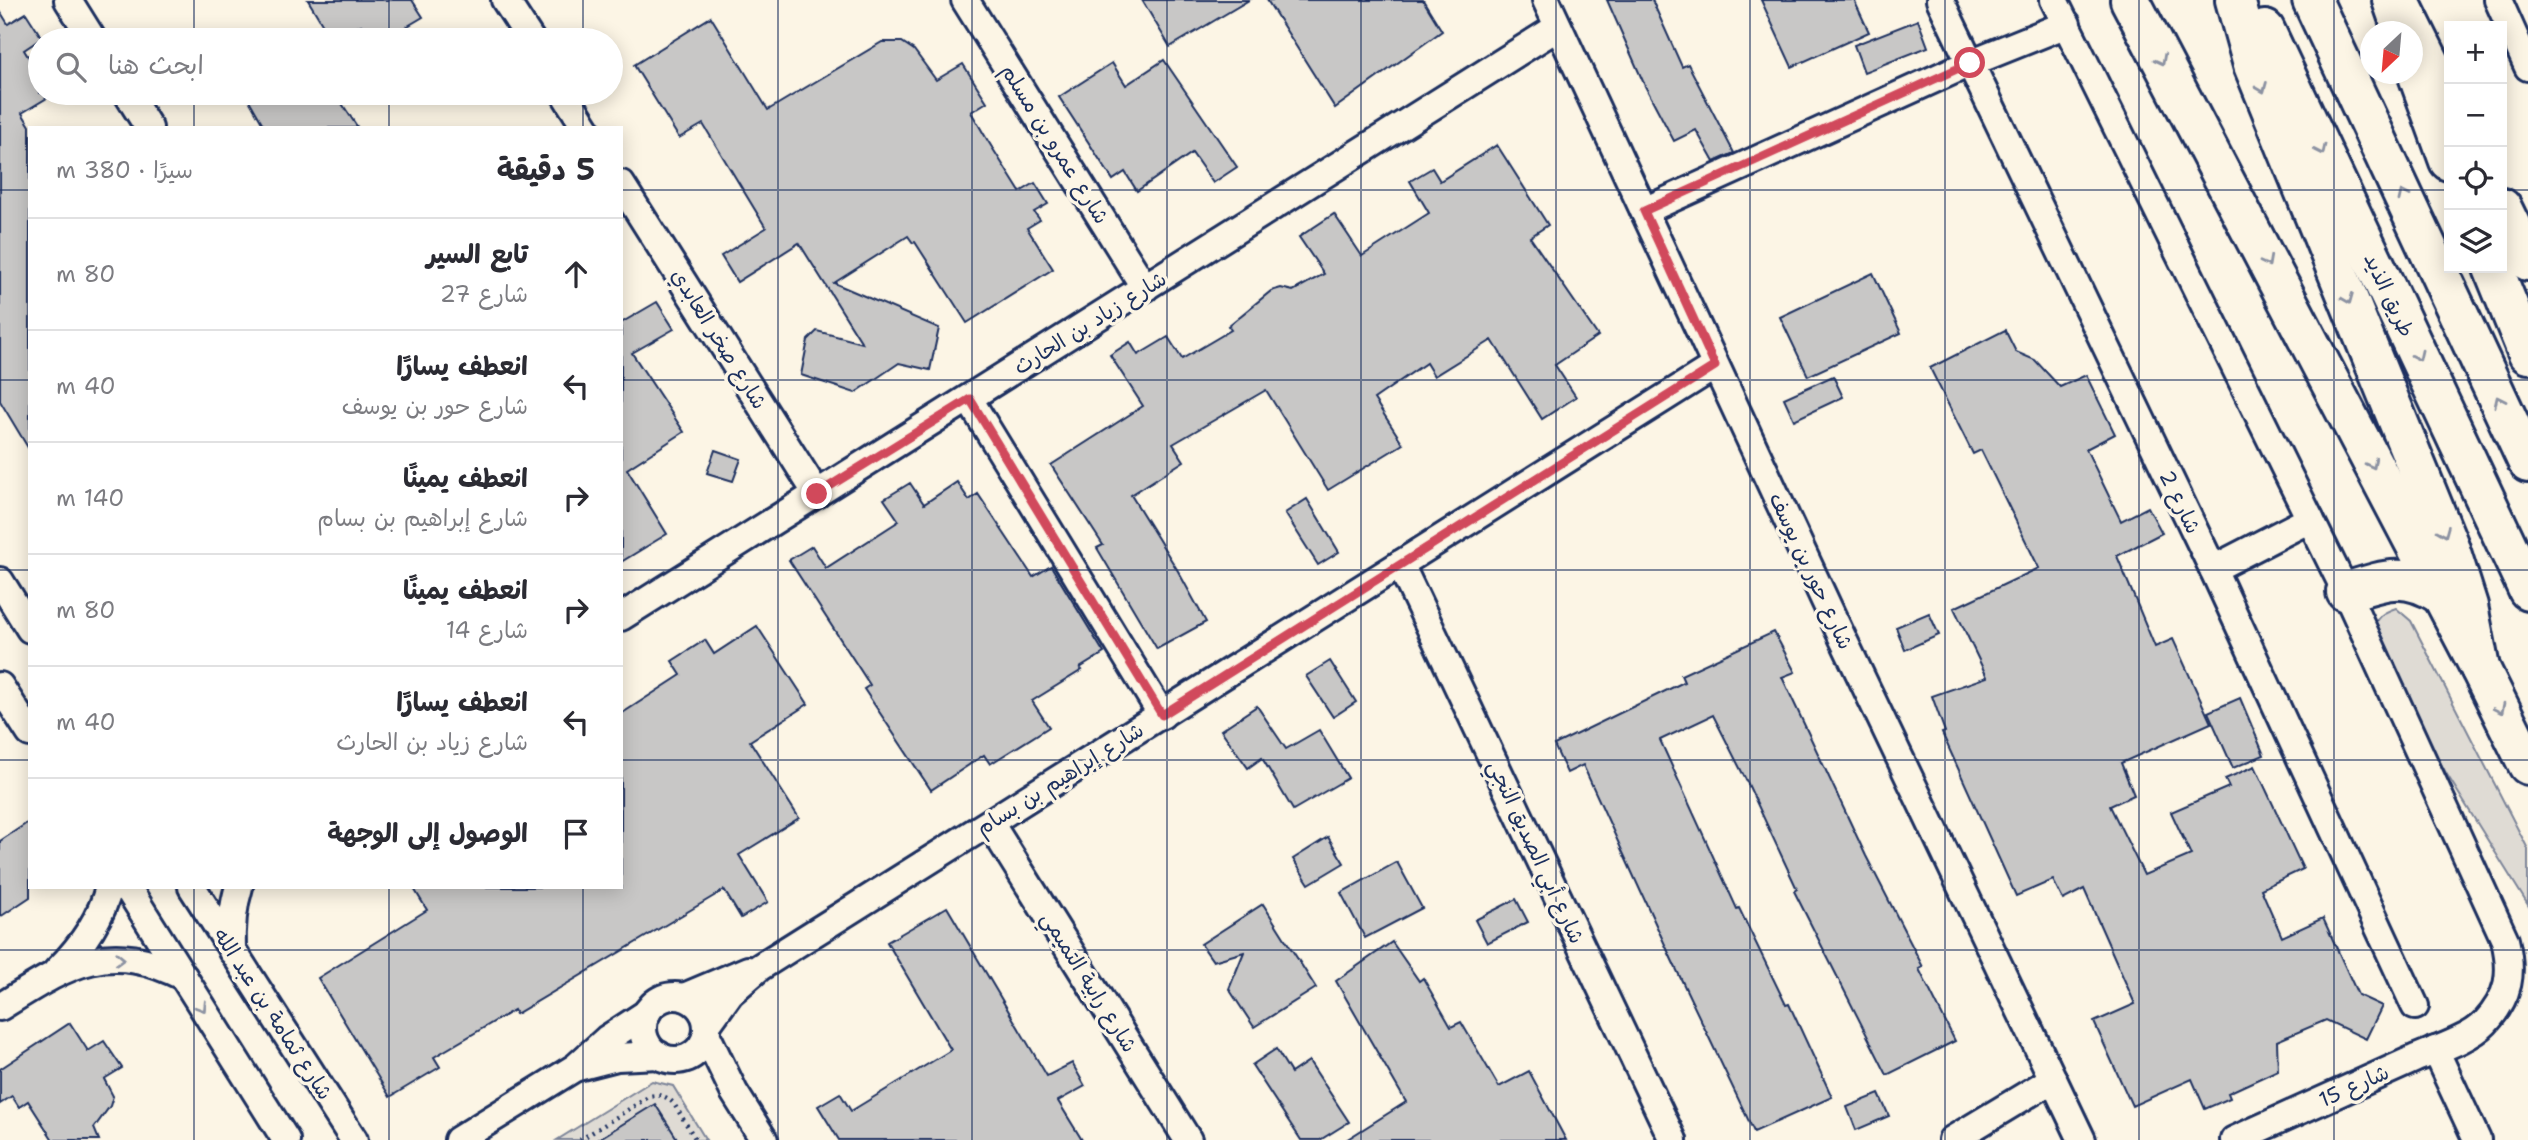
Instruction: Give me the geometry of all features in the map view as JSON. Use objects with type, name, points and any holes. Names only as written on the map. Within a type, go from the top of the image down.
[{"type":"main road","points":[[2130,0],[2480,667],[2528,765]]},
{"type":"main road","points":[[2235,0],[2253,65],[2453,556],[2468,606],[2480,667]]},
{"type":"main road","name":"طريق الذيد","points":[[2250,0],[2528,590]]},
{"type":"main road","points":[[2312,0],[2528,463]]},
{"type":"main road","points":[[2392,0],[2399,21]]},
{"type":"main road","points":[[2399,0],[2444,91]]},
{"type":"main road","points":[[2422,84],[2444,147]]},
{"type":"main road","points":[[2503,210],[2528,261]]},
{"type":"main road","points":[[2495,273],[2528,354]]},
{"type":"main road","points":[[2346,592],[2386,579],[2400,578],[2415,581],[2440,594]]},
{"type":"street","points":[[68,0],[86,28]]},
{"type":"street","points":[[505,0],[523,28]]},
{"type":"street","name":"شارع عمرو بن مسلم","points":[[965,0],[1145,288]]},
{"type":"street","name":"شارع حور بن يوسف","points":[[1546,0],[1715,366],[2082,1140]]},
{"type":"street","name":"شارع 2","points":[[1940,0],[2213,569],[2415,1006]]},
{"type":"street","name":"شارع 15","points":[[2054,0],[2346,592],[2505,940],[2510,962],[2509,980],[2503,997],[2482,1026],[2435,1050],[2234,1140]]},
{"type":"street","points":[[2498,0],[2528,68]]},
{"type":"street","points":[[1644,211],[1970,63],[2067,24]]},
{"type":"street","name":"شارع زياد بن الحارث","points":[[623,616],[1558,27]]},
{"type":"street","points":[[135,105],[148,126]]},
{"type":"street","points":[[572,105],[585,126]]},
{"type":"street","name":"شارع صخر العابدي","points":[[623,187],[817,494]]},
{"type":"street","name":"شارع إبراهيم بن بسام","points":[[707,1030],[730,993],[760,967],[1715,366]]},
{"type":"street","points":[[970,399],[1162,715]]},
{"type":"street","points":[[2213,569],[2310,519]]},
{"type":"street","name":"شارع أبي الصديق النجي","points":[[1400,564],[1673,1140]]},
{"type":"street","points":[[0,581],[28,626]]},
{"type":"street","points":[[0,686],[28,730]]},
{"type":"street","name":"شارع رابية التميمي","points":[[990,823],[1188,1140]]},
{"type":"street","points":[[55,972],[87,936],[108,889]]},
{"type":"street","points":[[128,889],[286,1140]]},
{"type":"street","name":"شارع ثمامة بن عبد الله","points":[[193,889],[354,1140]]},
{"type":"street","points":[[232,951],[232,915],[238,889]]},
{"type":"street","points":[[0,1007],[55,972],[98,959],[142,961],[164,967],[184,977]]},
{"type":"street","name":"شارع إبراهيم بن بسام","points":[[684,997],[721,980],[760,967]]},
{"type":"street","points":[[684,997],[696,1003],[704,1013],[707,1030],[757,1129],[714,1082],[650,1047],[643,1024],[653,1004],[662,998],[684,997]]},
{"type":"street","points":[[458,1140],[576,1067],[607,1039],[647,1013]]},
{"type":"street","points":[[576,1067],[617,1057],[692,1055],[701,1047],[707,1030]]},
{"type":"street","points":[[2435,1050],[2477,1140]]},
{"type":"street","points":[[1952,1140],[2053,1079]]},
{"type":"path","points":[[580,1140],[650,1096],[657,1095],[674,1104],[696,1140]]},
{"type":"shaded area","points":[[2396,608],[2411,621],[2528,849],[2528,905],[2446,773],[2374,641],[2374,628],[2380,616]]},
{"type":"shaded area","points":[[652,1081],[673,1086],[706,1140],[557,1140]]},
{"type":"building","points":[[308,0],[412,0],[423,17],[404,28],[363,28],[361,25],[355,28],[325,28]]},
{"type":"building","points":[[1142,0],[1249,0],[1170,47]]},
{"type":"building","points":[[1267,0],[1423,0],[1442,31],[1335,108]]},
{"type":"building","points":[[1607,0],[1652,0],[1682,67],[1688,64],[1734,153],[1714,162],[1696,130],[1674,141],[1645,86]]},
{"type":"building","points":[[1761,0],[1854,0],[1869,32],[1792,67]]},
{"type":"building","points":[[0,11],[8,24],[26,13],[36,28],[28,28],[28,47],[24,50],[28,56],[28,105],[35,105],[22,113],[30,126],[28,448],[0,401]]},
{"type":"building","points":[[711,17],[768,110],[882,42],[902,42],[914,50],[936,80],[963,64],[987,102],[971,112],[988,141],[1020,192],[1035,183],[1048,204],[1034,212],[1040,220],[1027,228],[1053,269],[967,323],[915,242],[908,236],[834,283],[939,328],[930,370],[899,363],[855,393],[801,375],[808,340],[817,331],[862,343],[799,243],[737,282],[721,256],[766,228],[703,124],[679,138],[634,65]]},
{"type":"building","points":[[1918,20],[1928,47],[1864,72],[1854,45]]},
{"type":"building","points":[[1164,60],[1237,167],[1213,183],[1192,153],[1137,191],[1125,172],[1113,180],[1059,97],[1112,63],[1126,85]]},
{"type":"building","points":[[252,105],[343,105],[357,126],[264,126]]},
{"type":"building","points":[[1497,145],[1548,225],[1530,237],[1598,336],[1555,365],[1576,397],[1542,419],[1492,340],[1434,376],[1426,363],[1374,399],[1403,444],[1328,490],[1266,390],[1173,444],[1184,461],[1131,495],[1206,622],[1157,649],[1097,548],[1103,545],[1051,465],[1143,406],[1110,355],[1130,342],[1138,355],[1168,337],[1182,359],[1231,330],[1228,326],[1271,291],[1281,288],[1293,291],[1324,274],[1299,237],[1334,214],[1362,256],[1429,213],[1410,181],[1432,168],[1440,181]]},
{"type":"building","points":[[1873,273],[1901,333],[1808,376],[1780,317]]},
{"type":"building","points":[[657,302],[674,329],[632,353],[684,432],[627,469],[667,534],[623,561],[623,322]]},
{"type":"building","points":[[2005,330],[2016,352],[2035,360],[2060,387],[2086,375],[2115,434],[2086,449],[2121,521],[2148,507],[2162,533],[2117,556],[2155,647],[2173,639],[2211,723],[2121,763],[2134,795],[2110,806],[2144,875],[2191,855],[2171,812],[2229,787],[2225,779],[2255,766],[2303,869],[2261,889],[2282,937],[2323,918],[2358,995],[2382,1006],[2366,1039],[2326,1020],[2277,1041],[2278,1070],[2228,1093],[2230,1098],[2205,1109],[2192,1079],[2132,1106],[2094,1022],[2135,1004],[2084,889],[2063,900],[2053,880],[2016,896],[1942,733],[1945,732],[1932,696],[1987,677],[1954,608],[2039,568],[1981,450],[1973,454],[1930,368]]},
{"type":"building","points":[[1833,376],[1843,397],[1794,420],[1784,398]]},
{"type":"building","points":[[715,450],[741,459],[733,481],[707,473]]},
{"type":"building","points":[[957,482],[969,500],[978,494],[1033,577],[1051,566],[1104,653],[1032,701],[1049,727],[990,764],[984,755],[931,790],[864,689],[870,685],[789,560],[812,546],[826,568],[899,521],[884,499],[910,483],[924,504]]},
{"type":"building","points":[[1307,499],[1339,552],[1318,565],[1285,513]]},
{"type":"building","points":[[1929,613],[1939,635],[1905,650],[1896,627]]},
{"type":"building","points":[[757,626],[808,704],[750,741],[799,818],[739,855],[768,902],[741,918],[724,890],[516,1014],[514,1010],[434,1057],[440,1067],[390,1097],[318,978],[427,910],[414,889],[623,889],[623,713],[681,675],[672,661],[705,640],[714,654]]},
{"type":"building","points":[[1774,632],[1795,672],[1782,677],[1866,856],[1923,967],[1919,969],[1955,1041],[1887,1075],[1794,891],[1797,889],[1713,715],[1660,740],[1737,909],[1739,908],[1786,1005],[1789,1004],[1832,1097],[1754,1132],[1583,765],[1567,773],[1554,745],[1684,682],[1681,675]]},
{"type":"building","points":[[1330,661],[1356,702],[1333,717],[1306,676]]},
{"type":"building","points":[[2240,698],[2264,755],[2233,768],[2208,712]]},
{"type":"building","points":[[1257,706],[1286,749],[1319,730],[1348,778],[1293,810],[1262,758],[1248,768],[1221,730]]},
{"type":"building","points":[[28,822],[30,897],[0,917],[0,841]]},
{"type":"building","points":[[1328,837],[1344,863],[1309,884],[1293,859]]},
{"type":"building","points":[[1397,862],[1422,908],[1365,938],[1341,893]]},
{"type":"building","points":[[1516,899],[1528,922],[1487,943],[1475,920]]},
{"type":"building","points":[[1263,904],[1316,988],[1254,1027],[1229,989],[1244,952],[1213,961],[1201,944]]},
{"type":"building","points":[[947,907],[1047,1076],[1072,1063],[1085,1086],[1058,1101],[1082,1140],[839,1140],[818,1106],[840,1093],[851,1111],[951,1050],[887,942]]},
{"type":"building","points":[[1392,942],[1419,981],[1423,978],[1451,1027],[1461,1022],[1499,1087],[1529,1071],[1566,1140],[1346,1140],[1406,1102],[1336,981]]},
{"type":"building","points":[[70,1023],[88,1051],[104,1041],[122,1068],[104,1079],[113,1096],[110,1106],[94,1128],[99,1140],[53,1140],[28,1101],[19,1107],[12,1096],[0,1104],[0,1069]]},
{"type":"building","points":[[1276,1049],[1291,1073],[1309,1061],[1349,1122],[1320,1140],[1301,1140],[1252,1065]]},
{"type":"building","points":[[1879,1094],[1889,1116],[1856,1130],[1847,1107]]},
{"type":"building","points":[[655,1104],[678,1140],[597,1140]]},
{"type":"route","points":[[817,494],[970,399],[1162,715],[1715,366],[1644,211],[1970,63]]}]
